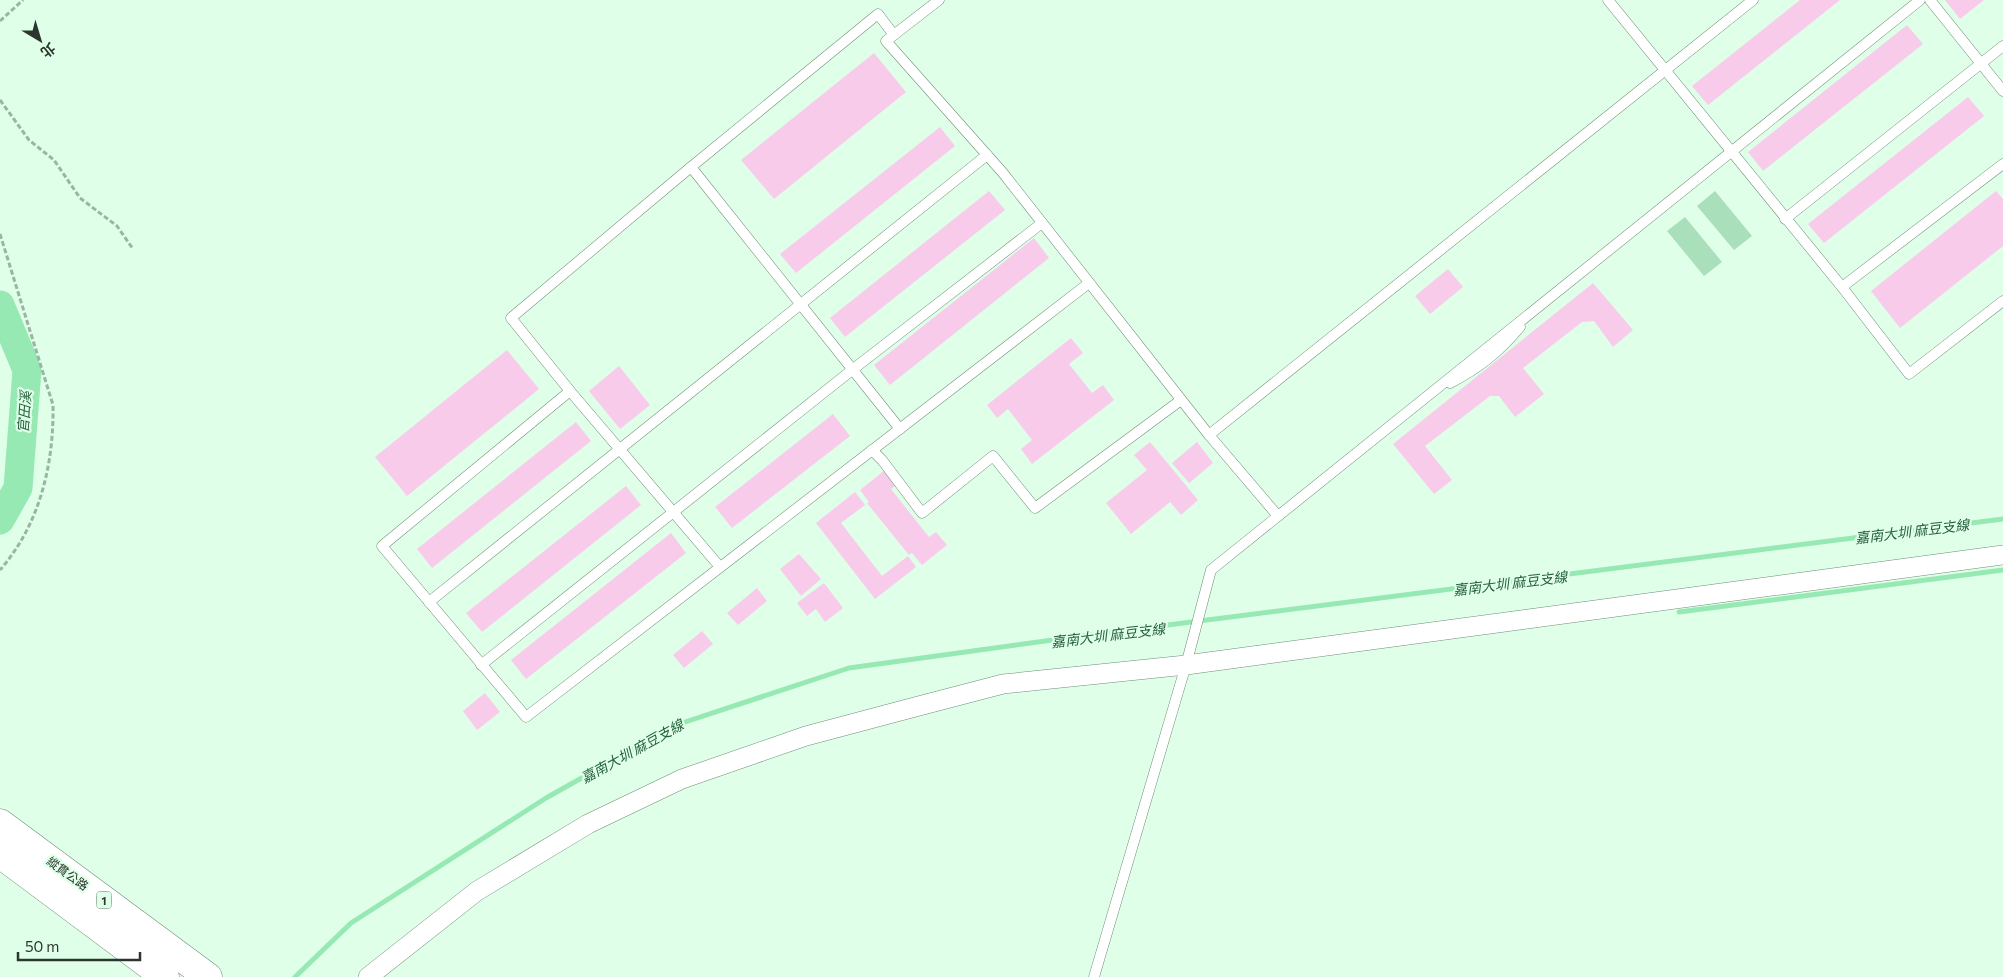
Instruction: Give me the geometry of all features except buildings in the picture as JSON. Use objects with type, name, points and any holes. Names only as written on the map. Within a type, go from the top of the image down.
[{"type":"main road","name":"縱貫公路","points":[[0,823],[208,977]]},
{"type":"main road","name":"縱貫公路","points":[[0,854],[165,977]]},
{"type":"street","points":[[368,977],[477,891],[588,824],[682,779],[806,736],[1003,684],[1186,665],[2003,556]]},
{"type":"lane","points":[[939,0],[886,41],[987,155],[1209,435],[1278,516]]},
{"type":"lane","points":[[1608,0],[1842,287],[1909,374],[2003,301]]},
{"type":"lane","points":[[1209,435],[1754,0]]},
{"type":"lane","points":[[1094,977],[1186,665],[1210,570],[1920,0]]},
{"type":"lane","points":[[1930,0],[2003,91]]},
{"type":"lane","points":[[720,567],[570,391],[511,318],[691,166],[878,14],[894,35]]},
{"type":"lane","points":[[1785,219],[2003,46]]},
{"type":"lane","points":[[429,602],[987,155]]},
{"type":"lane","points":[[1842,287],[2003,164]]},
{"type":"lane","points":[[691,166],[900,429]]},
{"type":"lane","points":[[481,664],[852,370],[1042,223]]},
{"type":"lane","points":[[570,391],[382,546],[526,717],[1089,283]]},
{"type":"lane","points":[[872,450],[882,460],[922,513],[993,456],[1035,508],[1181,400]]},
{"type":"path","points":[[0,22],[23,0]]},
{"type":"path","points":[[0,100],[30,140],[54,160],[80,198],[117,226],[133,249]]},
{"type":"path","points":[[0,234],[54,405],[54,430],[50,462],[40,501],[18,545],[0,570]]},
{"type":"green space","points":[[1715,191],[1752,236],[1734,250],[1697,206]]},
{"type":"green space","points":[[1685,217],[1722,262],[1704,276],[1667,231]]},
{"type":"waterway","name":"官田溪","points":[[0,305],[27,370],[18,488],[0,520]]},
{"type":"waterway","name":"嘉南大圳 麻豆支線","points":[[295,977],[351,923],[546,798],[676,725],[849,668],[1089,635],[2003,519]]},
{"type":"waterway","points":[[1679,612],[2003,570]]}]
